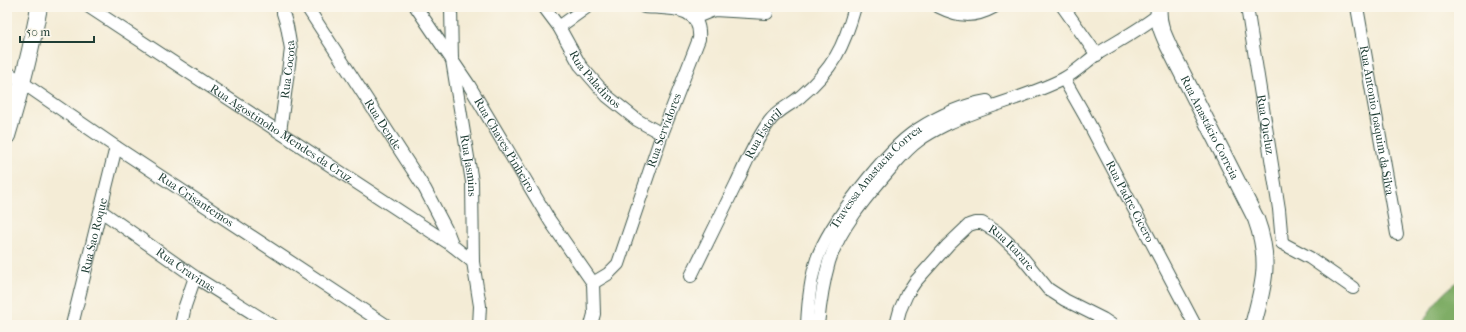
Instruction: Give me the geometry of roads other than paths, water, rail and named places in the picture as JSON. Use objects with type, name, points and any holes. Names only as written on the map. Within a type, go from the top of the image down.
[{"type":"main road","points":[[7,136],[23,83],[39,7]]},
{"type":"main road","name":"Rua Anastácio Correia","points":[[1159,11],[1160,26],[1169,47],[1256,219],[1261,233],[1264,248],[1265,267],[1263,286],[1253,325]]},
{"type":"street","name":"Rua Agostinoho Mendes da Cruz","points":[[88,7],[453,246],[473,262]]},
{"type":"street","name":"Rua Dende","points":[[307,7],[425,189],[448,233],[453,246]]},
{"type":"street","name":"Rua Chaves Pinheiro","points":[[416,7],[469,85],[550,221],[593,283]]},
{"type":"street","name":"Rua Jasmins","points":[[451,7],[452,60],[472,182],[473,262],[480,306],[479,325]]},
{"type":"street","name":"Rua Paladinos","points":[[544,7],[558,26],[580,65],[607,96],[637,120],[662,134]]},
{"type":"street","points":[[558,26],[587,7]]},
{"type":"street","points":[[644,7],[684,11],[694,18],[714,10],[767,13]]},
{"type":"street","name":"Rua Estoril","points":[[691,276],[750,154],[768,123],[780,110],[806,92],[825,72],[840,51],[848,30],[854,7]]},
{"type":"street","points":[[939,7],[949,12],[968,15],[984,13],[994,7]]},
{"type":"street","points":[[1063,7],[1097,55]]},
{"type":"street","name":"Rua Queluz","points":[[1247,7],[1279,209],[1282,243]]},
{"type":"street","name":"Rua Antonio Joaquim da Silva","points":[[1357,7],[1397,234]]},
{"type":"street","name":"Rua Cocota","points":[[280,9],[287,26],[291,49],[280,132]]},
{"type":"street","name":"Travessa Anastacia Correa","points":[[818,325],[822,289],[829,262],[838,240],[855,214],[881,180],[917,141],[966,116],[1016,98],[1064,78],[1097,55],[1141,28],[1159,11]]},
{"type":"street","name":"Rua Servidores","points":[[593,283],[608,274],[618,264],[662,134],[699,39],[700,28],[694,18]]},
{"type":"street","name":"Rua Crisantemos","points":[[7,72],[116,147],[386,325]]},
{"type":"street","name":"Rua Padre Cicero","points":[[1064,78],[1195,325]]},
{"type":"street","name":"Travessa Anastacia Correa","points":[[807,325],[807,308],[811,286],[818,258],[828,236],[851,200],[891,153],[903,140],[917,130],[952,113],[982,102],[1016,98]]},
{"type":"street","name":"Rua Sao Roque","points":[[72,325],[116,147]]},
{"type":"street","name":"Rua Cravinas","points":[[101,211],[195,276],[272,325]]},
{"type":"street","name":"Rua Itarare","points":[[896,325],[900,310],[907,294],[915,282],[948,245],[969,225],[975,223],[982,223],[1005,238],[1048,289],[1065,300],[1112,325]]},
{"type":"street","points":[[1264,248],[1282,243],[1310,258],[1353,288]]},
{"type":"street","points":[[181,325],[185,306],[195,276]]},
{"type":"street","points":[[591,325],[594,314],[593,283]]}]
